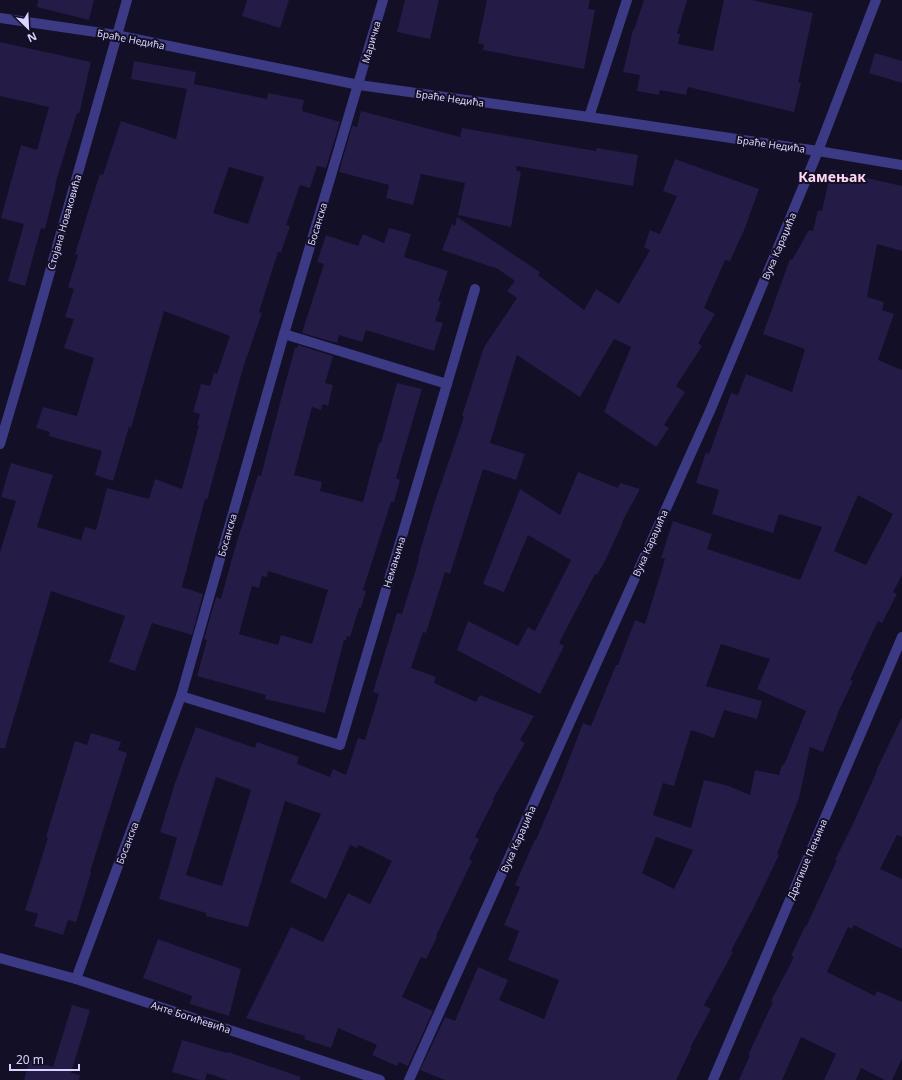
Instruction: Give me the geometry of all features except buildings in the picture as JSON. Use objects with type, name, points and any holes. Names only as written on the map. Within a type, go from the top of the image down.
[{"type":"street","name":"Стојана Новаковића","points":[[0,444],[127,0]]},
{"type":"street","name":"Маричка","points":[[359,85],[383,0]]},
{"type":"street","points":[[589,117],[627,0]]},
{"type":"street","name":"Вука Караџића","points":[[409,1080],[710,411],[818,151],[876,0]]},
{"type":"street","name":"Браће Недића","points":[[0,18],[116,35],[359,85],[589,117],[902,165]]},
{"type":"street","name":"Босанска","points":[[76,979],[181,696],[284,334],[359,85]]},
{"type":"street","points":[[284,334],[447,384],[475,290]]},
{"type":"street","name":"Немањина","points":[[181,696],[340,745],[447,384]]},
{"type":"street","name":"Драгише Пењина","points":[[713,1080],[902,637]]},
{"type":"street","name":"Анте Богићевића","points":[[0,958],[76,979],[380,1080]]},
{"type":"district","name":"Камењак","points":[[832,177]]}]
